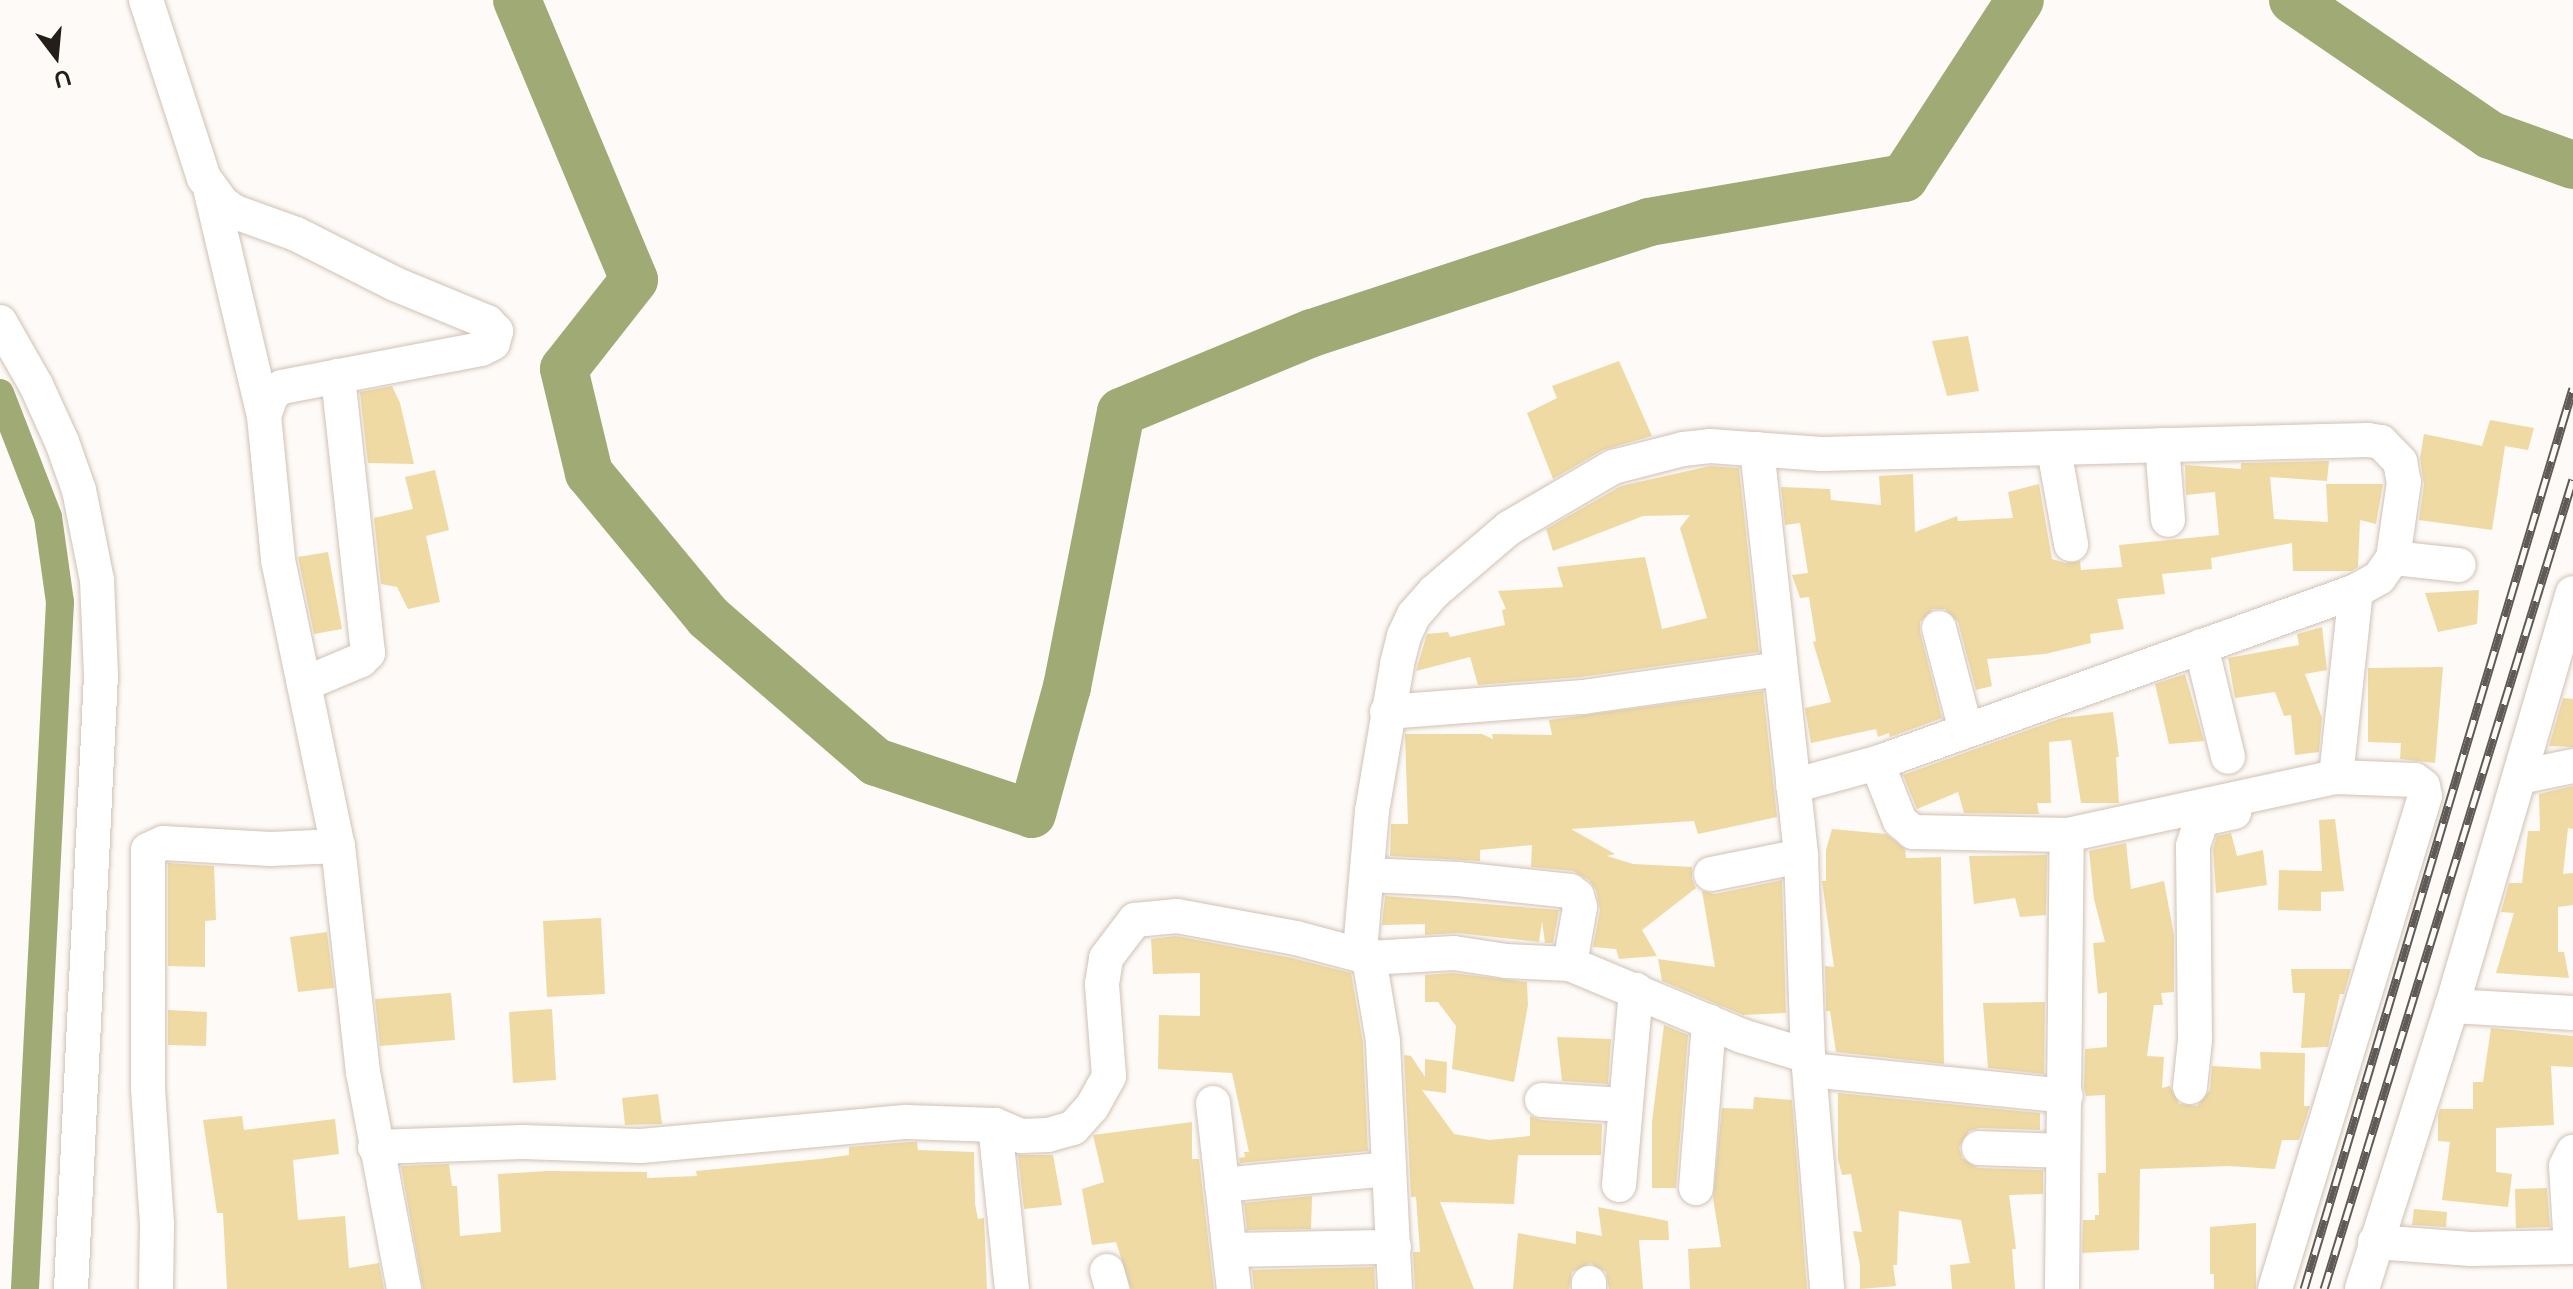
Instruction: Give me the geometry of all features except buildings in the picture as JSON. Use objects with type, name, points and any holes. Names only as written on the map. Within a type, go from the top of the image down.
[{"type":"street","points":[[146,0],[198,162],[211,192],[264,416],[278,560],[338,846],[375,1147],[404,1289]]},
{"type":"street","points":[[211,192],[235,212],[296,234],[359,268],[487,322],[496,331],[493,343],[481,349],[282,387],[272,394],[264,416]]},
{"type":"street","points":[[0,322],[36,385],[62,442],[79,490],[97,580],[101,675],[71,1289]]},
{"type":"street","points":[[304,684],[361,660],[368,653],[338,376]]},
{"type":"street","points":[[1395,1289],[1383,1041],[1361,924],[1372,811],[1387,712],[1404,636],[1414,615],[1434,592],[1509,528],[1613,467],[1683,449],[1710,446],[1822,454],[2381,442],[2400,462],[2404,482],[2393,558],[2379,578],[2356,591],[1877,763],[1793,786]]},
{"type":"street","points":[[2162,445],[2168,520]]},
{"type":"street","points":[[1757,449],[1801,856],[1809,1063],[1827,1289]]},
{"type":"street","points":[[2054,450],[2071,544]]},
{"type":"street","points":[[2393,558],[2459,565]]},
{"type":"street","points":[[2190,1087],[2195,1040],[2192,866],[2196,827],[2210,815],[2309,802],[2328,779],[2356,591]]},
{"type":"street","points":[[2362,1289],[2452,1006],[2573,593]]},
{"type":"street","points":[[1939,628],[1966,731]]},
{"type":"street","points":[[2201,646],[2228,757]]},
{"type":"street","points":[[1387,712],[1583,697],[1779,669]]},
{"type":"street","points":[[1877,763],[1900,821],[1913,832],[2067,835],[2328,779],[2415,780],[2423,786],[2425,796],[2275,1289]]},
{"type":"street","points":[[2520,777],[2573,766]]},
{"type":"street","points":[[2062,1289],[2067,835]]},
{"type":"street","points":[[156,1289],[157,1224],[148,1087],[148,850],[163,843],[271,849],[338,846]]},
{"type":"street","points":[[1711,874],[1801,856]]},
{"type":"street","points":[[1367,875],[1473,880],[1570,891],[1577,896],[1580,907],[1570,964]]},
{"type":"street","points":[[375,1147],[523,1142],[641,1146],[907,1122],[995,1125],[1033,1137],[1073,1128],[1092,1107],[1109,1076],[1102,984],[1106,958],[1135,920],[1177,916],[1296,938],[1366,957],[1454,953],[1506,961],[1570,964],[1809,1063],[2066,1096]]},
{"type":"street","points":[[1619,1185],[1636,990]]},
{"type":"street","points":[[2452,1006],[2573,1013]]},
{"type":"street","points":[[1696,1188],[1709,1022]]},
{"type":"street","points":[[1542,1100],[1624,1105]]},
{"type":"street","points":[[1213,1103],[1234,1289]]},
{"type":"street","points":[[995,1125],[1012,1289]]},
{"type":"street","points":[[1979,1148],[2063,1151]]},
{"type":"street","points":[[2375,1242],[2471,1249],[2572,1247],[2566,1166],[2573,1152]]},
{"type":"street","points":[[1222,1185],[1387,1169]]},
{"type":"street","points":[[1231,1250],[1394,1247]]},
{"type":"waterway","points":[[517,0],[634,280],[564,369],[589,473],[708,617],[876,762],[1032,814],[1067,687],[1121,412],[1312,333],[1649,222],[1904,178],[2020,0]]},
{"type":"waterway","points":[[2293,0],[2490,135],[2573,165]]},
{"type":"waterway","points":[[0,393],[48,517],[60,602],[25,1289]]},
{"type":"railway","points":[[2304,1289],[2573,388]]},
{"type":"railway","points":[[2324,1289],[2573,479]]}]
